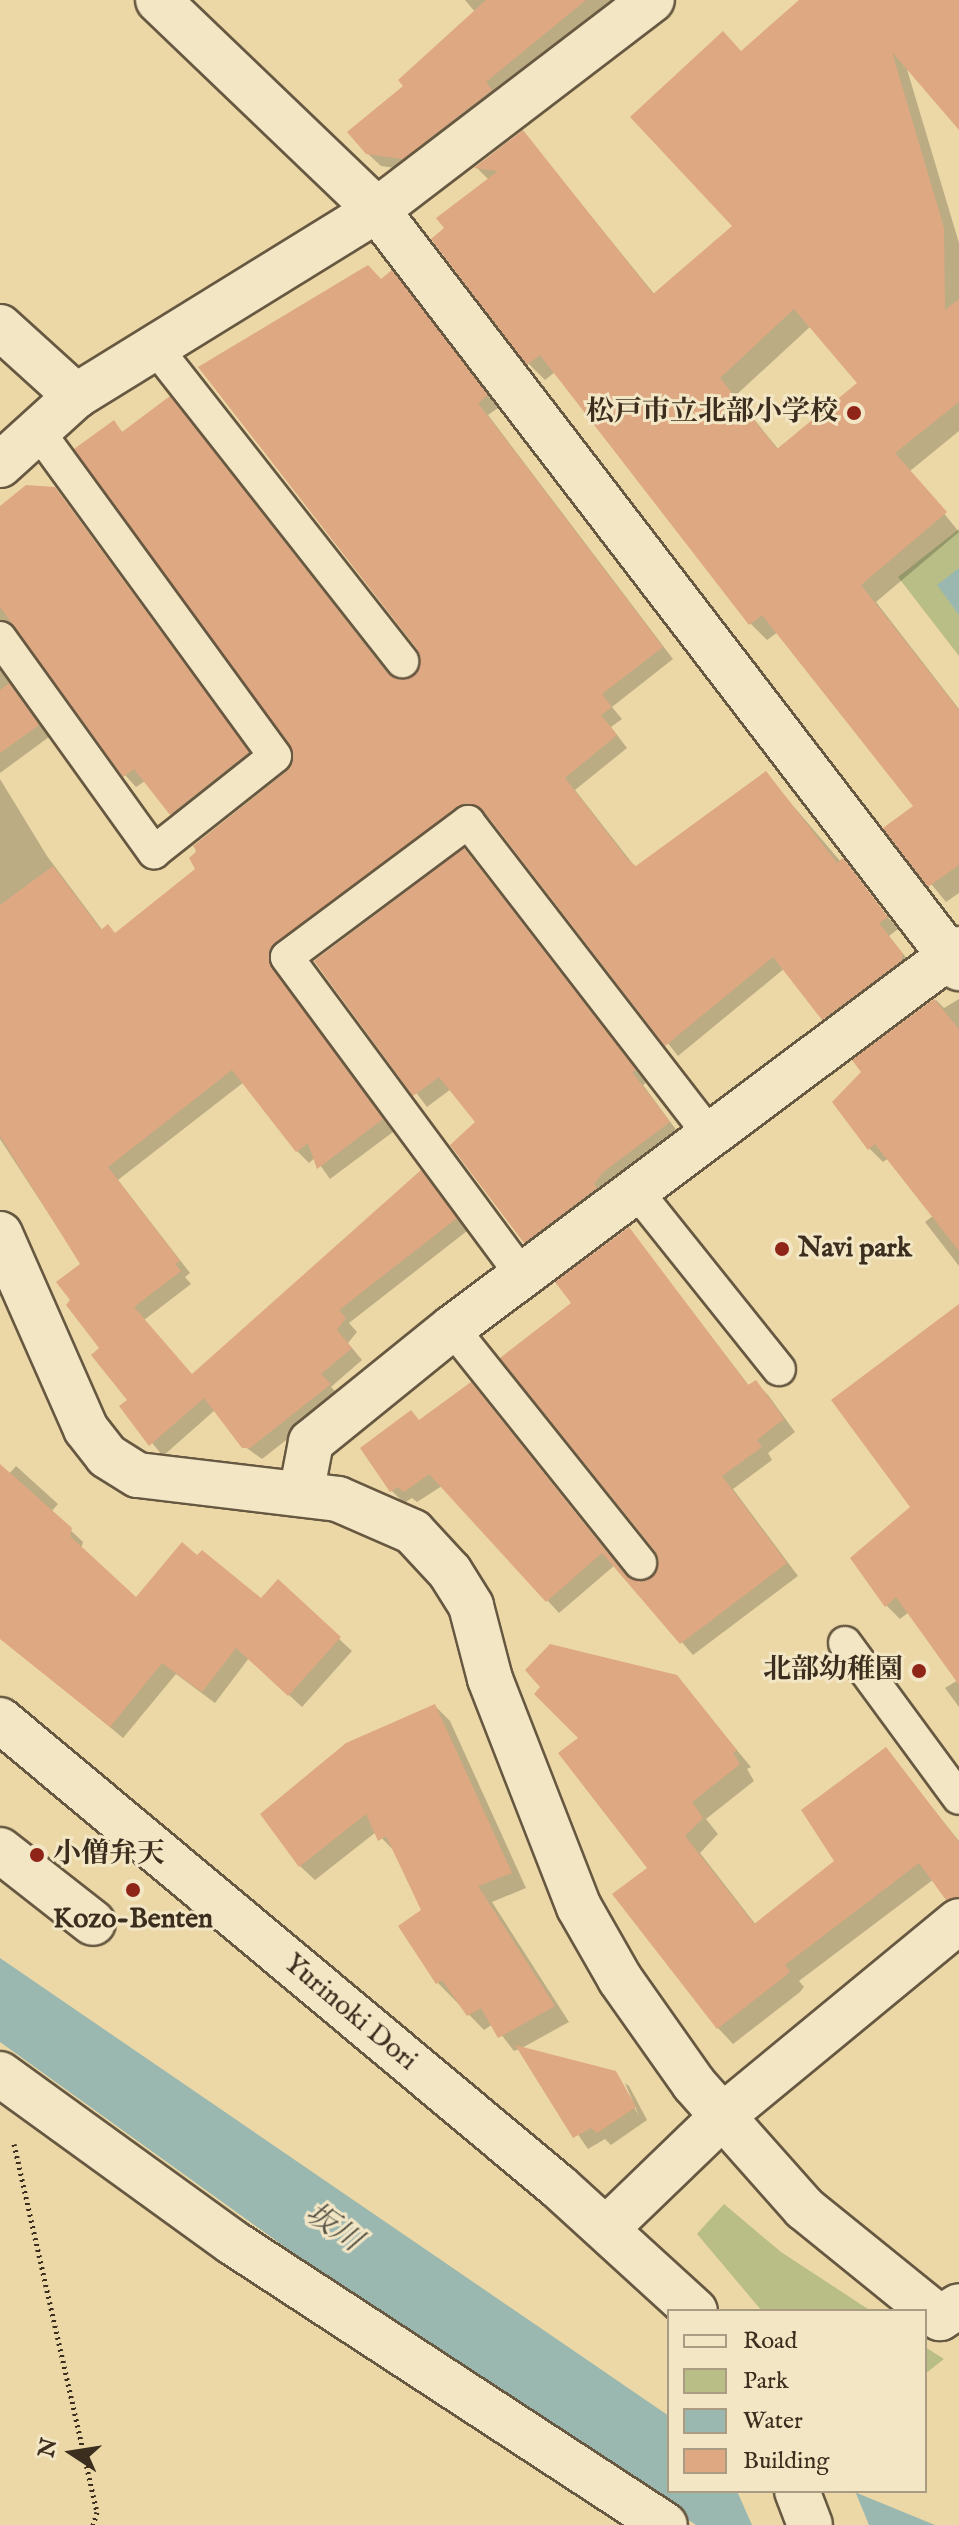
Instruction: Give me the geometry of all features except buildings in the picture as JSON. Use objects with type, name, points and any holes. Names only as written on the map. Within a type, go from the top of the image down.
[{"type":"street","points":[[158,0],[377,210],[956,958],[522,1275],[311,1442],[301,1494]]},
{"type":"street","points":[[0,465],[76,396],[377,210],[652,0]]},
{"type":"street","points":[[0,327],[76,396]]},
{"type":"street","points":[[0,1234],[86,1429],[107,1456],[138,1475],[338,1499],[413,1532],[450,1572],[471,1606],[490,1679],[579,1907],[620,1979],[686,2072],[804,2208],[940,2318],[959,2306]]},
{"type":"street","name":"Yurinoki Dori","points":[[0,1720],[607,2228],[693,2309]]},
{"type":"street","points":[[0,1850],[93,1923]]},
{"type":"street","points":[[607,2228],[725,2114],[959,1921]]},
{"type":"street","points":[[8,2080],[232,2242],[665,2525]]},
{"type":"street","points":[[798,2493],[810,2525]]},
{"type":"lane","points":[[155,347],[402,661]]},
{"type":"lane","points":[[0,638],[154,852],[275,756],[37,430]]},
{"type":"lane","points":[[522,1275],[287,957],[371,894],[468,822],[710,1135]]},
{"type":"lane","points":[[637,1192],[779,1369]]},
{"type":"lane","points":[[452,1328],[640,1563]]},
{"type":"lane","points":[[845,1643],[959,1798]]},
{"type":"path","points":[[8,2080],[14,2154],[97,2512],[93,2525]]},
{"type":"green space","points":[[959,529],[959,656],[898,577]]},
{"type":"green space","points":[[724,2204],[781,2252],[868,2309],[760,2309],[697,2234]]},
{"type":"green space","points":[[927,2348],[944,2359],[927,2372]]},
{"type":"water","points":[[959,568],[959,615],[937,585]]},
{"type":"water","name":"坂川","points":[[0,1958],[667,2415],[667,2493],[857,2493],[935,2525],[696,2525],[396,2327],[0,2042]]},
{"type":"pier","points":[[738,2493],[856,2493],[869,2525],[752,2525]]},
{"type":"place","name":"松戸市立北部小学校","points":[[854,413]]},
{"type":"place","name":"Navi park","points":[[782,1249]]},
{"type":"place","name":"北部幼稚園","points":[[919,1671]]},
{"type":"place","name":"小僧弁天","points":[[37,1855]]},
{"type":"place","name":"Kozo-Benten","points":[[133,1890]]}]
